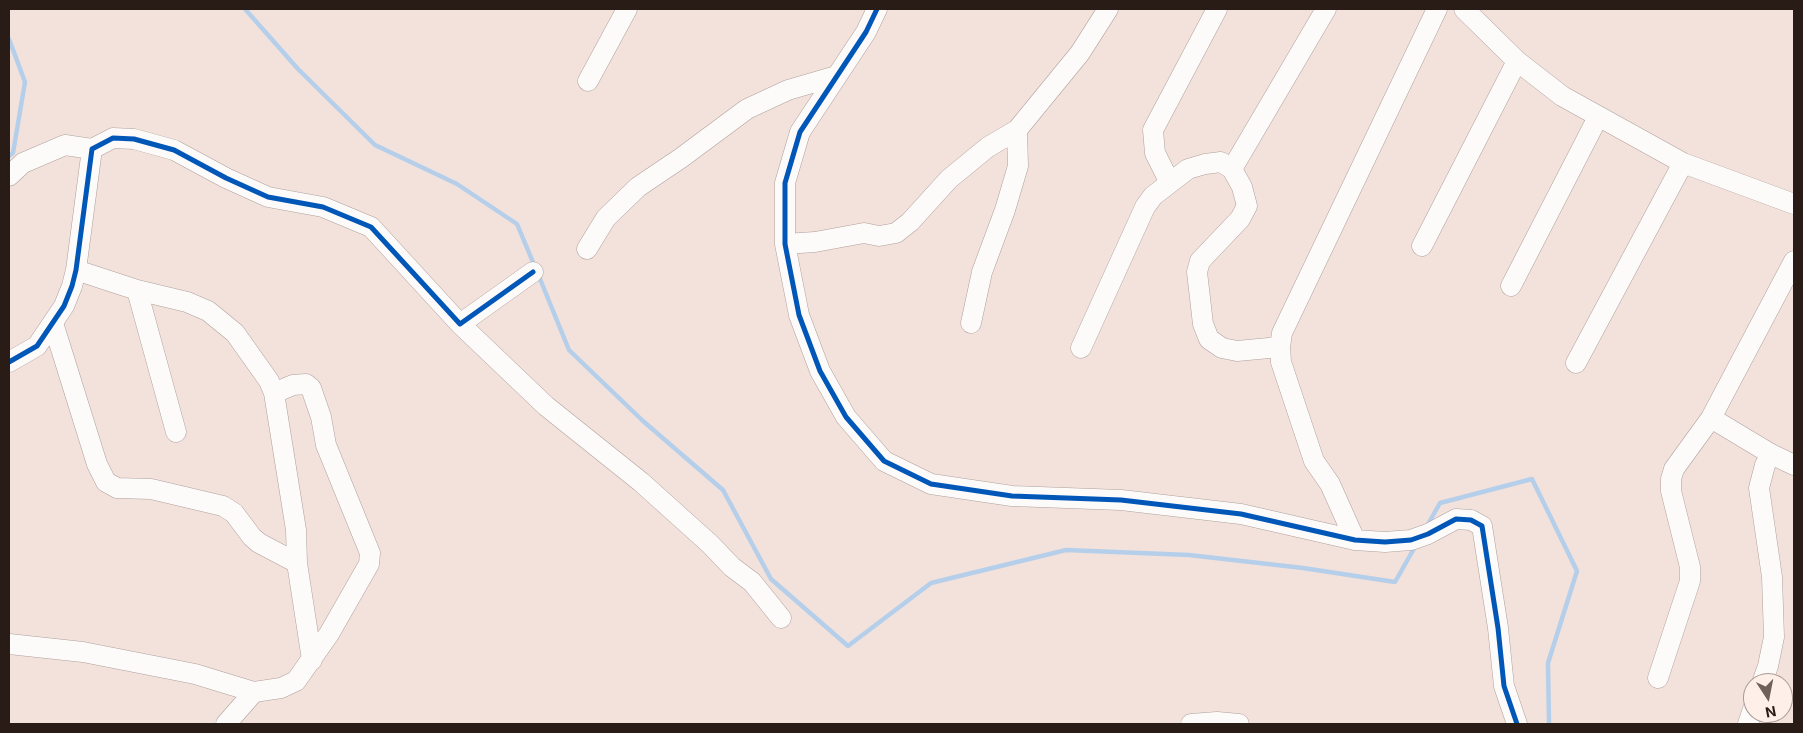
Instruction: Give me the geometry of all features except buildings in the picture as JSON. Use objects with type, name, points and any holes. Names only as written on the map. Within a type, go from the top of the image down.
[{"type":"street","points":[[588,81],[626,9]]},
{"type":"street","points":[[877,9],[866,32],[800,132],[785,183],[786,244],[799,315],[820,371],[846,417],[884,461],[931,484],[1012,496],[1122,500],[1241,514],[1355,540],[1386,542],[1412,540],[1456,519],[1471,520],[1482,526],[1498,628],[1504,686],[1517,724]]},
{"type":"street","points":[[786,244],[815,242],[864,233],[879,236],[896,233],[910,222],[949,179],[988,147],[1017,130],[1080,53],[1108,9]]},
{"type":"street","points":[[1170,183],[1155,153],[1154,130],[1217,9]]},
{"type":"street","points":[[1232,169],[1326,9]]},
{"type":"street","points":[[1355,540],[1330,484],[1314,461],[1281,362],[1280,347],[1282,333],[1437,9]]},
{"type":"street","points":[[1464,9],[1517,61],[1562,96],[1683,163],[1794,204]]},
{"type":"street","points":[[1422,246],[1517,61]]},
{"type":"street","points":[[587,249],[606,218],[638,187],[747,109],[788,90],[836,76]]},
{"type":"street","points":[[1511,286],[1598,117]]},
{"type":"street","points":[[971,323],[982,272],[1005,210],[1018,166],[1017,130]]},
{"type":"street","points":[[9,176],[23,163],[65,145],[92,149],[113,138],[134,139],[174,150],[226,178],[268,197],[323,206],[371,227],[400,261],[460,324],[546,406],[641,482],[710,544],[732,567],[752,582],[782,618]]},
{"type":"street","points":[[9,362],[37,346],[64,306],[72,286],[76,270],[92,149]]},
{"type":"street","points":[[1081,348],[1145,207],[1153,196],[1188,169],[1221,162],[1232,169],[1242,187],[1247,206],[1240,219],[1200,261],[1197,272],[1203,324],[1209,340],[1222,348],[1237,351],[1280,347]]},
{"type":"street","points":[[1576,363],[1683,163]]},
{"type":"street","points":[[1658,678],[1690,581],[1690,567],[1670,479],[1674,469],[1712,418],[1794,261]]},
{"type":"street","points":[[76,270],[137,290],[187,302],[208,311],[235,333],[269,381],[274,394],[296,530],[297,563],[312,660]]},
{"type":"street","points":[[460,324],[533,272]]},
{"type":"street","points":[[137,290],[176,432]]},
{"type":"street","points":[[53,323],[97,464],[106,482],[116,488],[151,489],[223,506],[234,513],[252,537],[259,543],[297,563]]},
{"type":"street","points":[[9,644],[102,655],[195,674],[254,692],[281,688],[296,681],[329,634],[370,564],[370,553],[326,445],[321,417],[311,388],[306,384],[293,385],[274,394]]},
{"type":"street","points":[[1712,418],[1771,454],[1794,464]]},
{"type":"street","points":[[1766,673],[1774,637],[1772,577],[1760,488],[1765,465],[1771,454]]},
{"type":"street","points":[[226,724],[254,692]]},
{"type":"street","points":[[1190,724],[1217,722],[1239,724]]},
{"type":"waterway","points":[[245,9],[298,69],[375,145],[457,184],[517,224],[535,267]]},
{"type":"waterway","points":[[9,39],[25,82],[13,153],[9,156]]},
{"type":"waterway","points":[[538,274],[569,350],[643,421],[723,490],[771,579],[848,646],[931,583],[1066,550],[1189,555],[1303,568],[1395,582],[1416,545]]},
{"type":"waterway","points":[[1427,526],[1440,503],[1532,479],[1577,571],[1548,663],[1549,724]]},
{"type":"cycle path","points":[[877,9],[866,32],[800,132],[785,183],[785,244],[799,315],[820,371],[846,417],[884,461],[931,484],[1012,496],[1121,500],[1241,514],[1355,540],[1385,542],[1411,540],[1428,534],[1456,519],[1471,520],[1482,526],[1498,628],[1504,686],[1517,724]]},
{"type":"cycle path","points":[[9,362],[37,346],[64,306],[76,270],[92,149],[113,138],[134,139],[174,150],[226,178],[268,197],[323,207],[371,227],[460,324],[533,272]]}]
